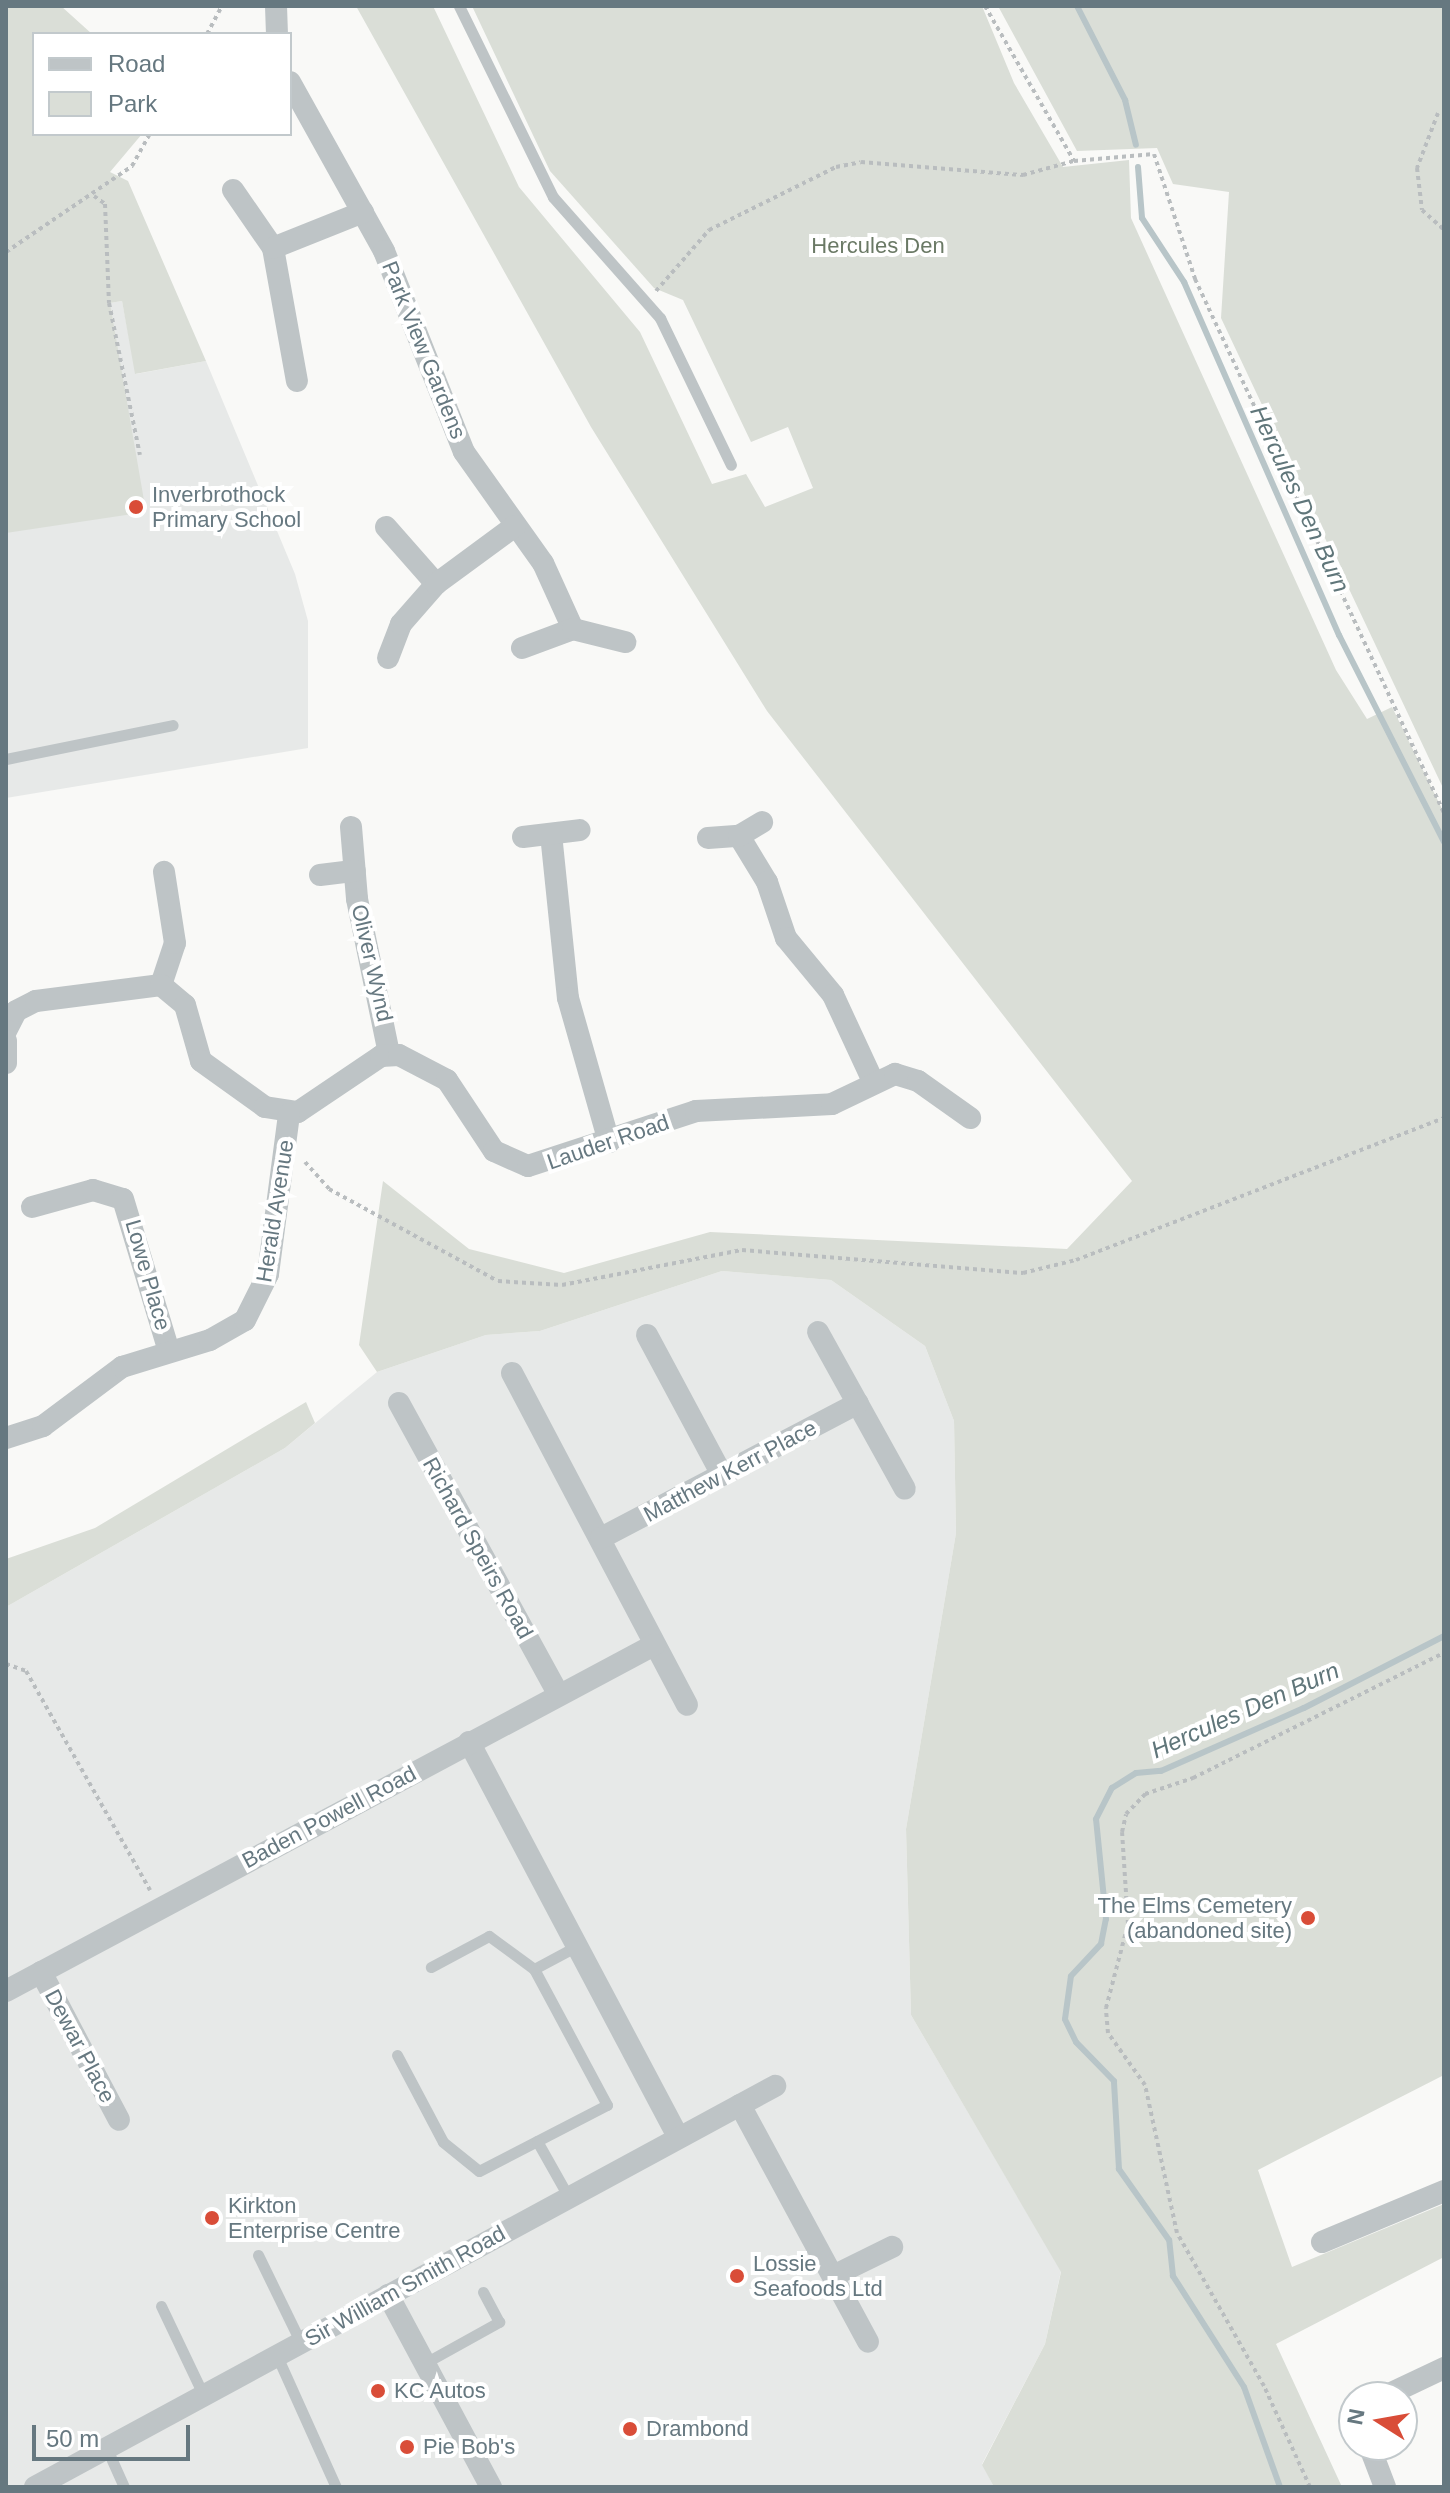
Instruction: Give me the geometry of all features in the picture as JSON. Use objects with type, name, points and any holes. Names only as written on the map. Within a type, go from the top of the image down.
[{"type":"street","points":[[276,6],[277,32]]},
{"type":"street","name":"Park View Gardens","points":[[292,86],[363,212],[464,452],[564,596],[573,629]]},
{"type":"street","points":[[233,190],[273,248],[297,381]]},
{"type":"street","points":[[273,248],[363,212]]},
{"type":"street","points":[[388,658],[401,624],[436,584],[515,526]]},
{"type":"street","points":[[386,527],[436,584]]},
{"type":"street","points":[[522,648],[573,629],[625,642]]},
{"type":"street","points":[[708,838],[739,836],[762,822]]},
{"type":"street","name":"Oliver Wynd","points":[[351,827],[355,871],[389,1054]]},
{"type":"street","points":[[523,837],[580,830]]},
{"type":"street","points":[[551,834],[568,998],[609,1142]]},
{"type":"street","points":[[739,836],[767,882],[786,938],[833,995],[872,1079],[907,1075],[970,1118]]},
{"type":"street","points":[[320,875],[355,871]]},
{"type":"street","points":[[161,985],[175,943],[164,872]]},
{"type":"street","points":[[6,1031],[11,1003],[161,985],[185,1005],[201,1061],[265,1107],[289,1114],[389,1054]]},
{"type":"street","points":[[6,1041],[6,1063]]},
{"type":"street","name":"Lauder Road","points":[[389,1054],[447,1080],[494,1151],[515,1163],[543,1165],[696,1111],[832,1104],[872,1079]]},
{"type":"street","name":"Herald Avenue","points":[[6,1438],[43,1426],[122,1367],[231,1331],[258,1303],[288,1142],[289,1114]]},
{"type":"street","name":"Lowe Place","points":[[32,1207],[93,1190],[123,1199],[169,1351]]},
{"type":"street","points":[[818,1332],[905,1489]]},
{"type":"street","points":[[647,1335],[722,1475]]},
{"type":"street","points":[[512,1373],[687,1705]]},
{"type":"street","name":"Richard Speirs Road","points":[[399,1403],[558,1694]]},
{"type":"street","name":"Matthew Kerr Place","points":[[601,1538],[858,1403]]},
{"type":"street","name":"Baden Powell Road","points":[[6,1991],[654,1645]]},
{"type":"street","points":[[469,1742],[678,2136]]},
{"type":"street","name":"Dewar Place","points":[[41,1972],[119,2120]]},
{"type":"street","name":"Sir William Smith Road","points":[[35,2487],[775,2086]]},
{"type":"street","points":[[740,2105],[868,2342]]},
{"type":"street","points":[[1322,2242],[1444,2191]]},
{"type":"street","points":[[833,2276],[892,2247]]},
{"type":"street","points":[[388,2295],[491,2487]]},
{"type":"street","points":[[1417,2381],[1444,2368]]},
{"type":"street","points":[[1375,2461],[1385,2487]]},
{"type":"lane","points":[[459,6],[553,197],[648,300],[731,465]]},
{"type":"lane","points":[[6,759],[173,725]]},
{"type":"lane","points":[[397,2055],[443,2142],[479,2171],[607,2105],[534,1969],[489,1936],[431,1967]]},
{"type":"lane","points":[[534,1969],[577,1946]]},
{"type":"lane","points":[[537,2141],[568,2196]]},
{"type":"lane","points":[[258,2255],[301,2343]]},
{"type":"lane","points":[[425,2363],[499,2322],[483,2292]]},
{"type":"lane","points":[[161,2306],[204,2396]]},
{"type":"lane","points":[[277,2356],[336,2487]]},
{"type":"lane","points":[[107,2449],[124,2487]]},
{"type":"path","points":[[208,32],[222,6]]},
{"type":"path","points":[[985,6],[1074,161]]},
{"type":"path","points":[[1438,113],[1417,168],[1422,210],[1444,230]]},
{"type":"path","points":[[6,252],[94,196],[132,166],[149,136]]},
{"type":"path","points":[[648,300],[709,230],[836,167],[861,162],[1023,175],[1074,161],[1154,154],[1195,279],[1444,813]]},
{"type":"path","points":[[94,196],[105,204],[109,303],[140,455]]},
{"type":"path","points":[[288,1142],[329,1189],[371,1206],[458,1264],[498,1281],[562,1285],[742,1250],[1023,1273],[1076,1260],[1444,1118]]},
{"type":"path","points":[[1310,2487],[1264,2386],[1177,2233],[1153,2106],[1108,2033],[1106,2008],[1128,1924],[1122,1832],[1126,1814],[1145,1794],[1193,1778],[1444,1653]]},
{"type":"path","points":[[6,1664],[26,1671],[160,1908]]},
{"type":"shaded area","name":"Inverbrothock Primary School","points":[[122,301],[136,374],[206,361],[295,574],[308,621],[308,748],[6,798],[6,320]]},
{"type":"shaded area","points":[[722,1271],[831,1280],[925,1346],[954,1421],[956,1533],[906,1829],[911,2015],[1061,2271],[1045,2344],[982,2464],[994,2487],[6,2487],[6,1607],[285,1448],[377,1372],[486,1335],[540,1331]]},
{"type":"green space","points":[[6,6],[61,6],[90,32],[32,32],[32,136],[140,136],[110,172],[128,181],[206,361],[135,374],[122,301],[110,303],[146,512],[6,533]]},
{"type":"green space","name":"Hercules Den","points":[[356,6],[433,6],[519,187],[640,332],[712,484],[746,474],[765,507],[813,488],[788,427],[751,442],[683,300],[654,288],[550,171],[472,6],[982,6],[1014,83],[1063,167],[1129,160],[1131,218],[1336,670],[1367,719],[1392,707],[1444,813],[1444,2075],[1258,2170],[1292,2267],[1444,2204],[1444,2257],[1276,2344],[1342,2487],[994,2487],[982,2465],[1045,2344],[1061,2272],[911,2015],[906,1829],[956,1533],[954,1421],[925,1346],[831,1280],[722,1271],[540,1331],[486,1335],[377,1372],[359,1345],[383,1181],[469,1249],[564,1273],[710,1232],[1067,1249],[1132,1181],[767,711],[591,427]]},
{"type":"green space","points":[[998,6],[1444,6],[1444,790],[1221,318],[1229,192],[1173,184],[1157,148],[1077,151]]},
{"type":"green space","points":[[306,1402],[315,1423],[285,1448],[6,1607],[6,1559],[95,1528]]},
{"type":"waterway","name":"Hercules Den Burn","points":[[1077,6],[1125,100],[1136,145]]},
{"type":"waterway","name":"Hercules Den Burn","points":[[1138,167],[1142,218],[1184,282],[1339,635],[1444,842]]},
{"type":"waterway","name":"Hercules Den Burn","points":[[1280,2487],[1244,2387],[1173,2276],[1169,2240],[1119,2169],[1114,2081],[1076,2042],[1065,2019],[1071,1976],[1101,1944],[1106,1919],[1096,1819],[1112,1788],[1136,1773],[1161,1771],[1304,1708],[1444,1636]]},
{"type":"place","name":"Inverbrothock Primary School","points":[[136,507]]},
{"type":"place","name":"The Elms Cemetery (abandoned site)","points":[[1308,1918]]},
{"type":"place","name":"Kirkton Enterprise Centre","points":[[212,2218]]},
{"type":"place","name":"Lossie Seafoods Ltd","points":[[737,2276]]},
{"type":"place","name":"KC Autos","points":[[378,2391]]},
{"type":"place","name":"Drambond","points":[[630,2429]]},
{"type":"place","name":"Pie Bob's","points":[[407,2447]]}]
